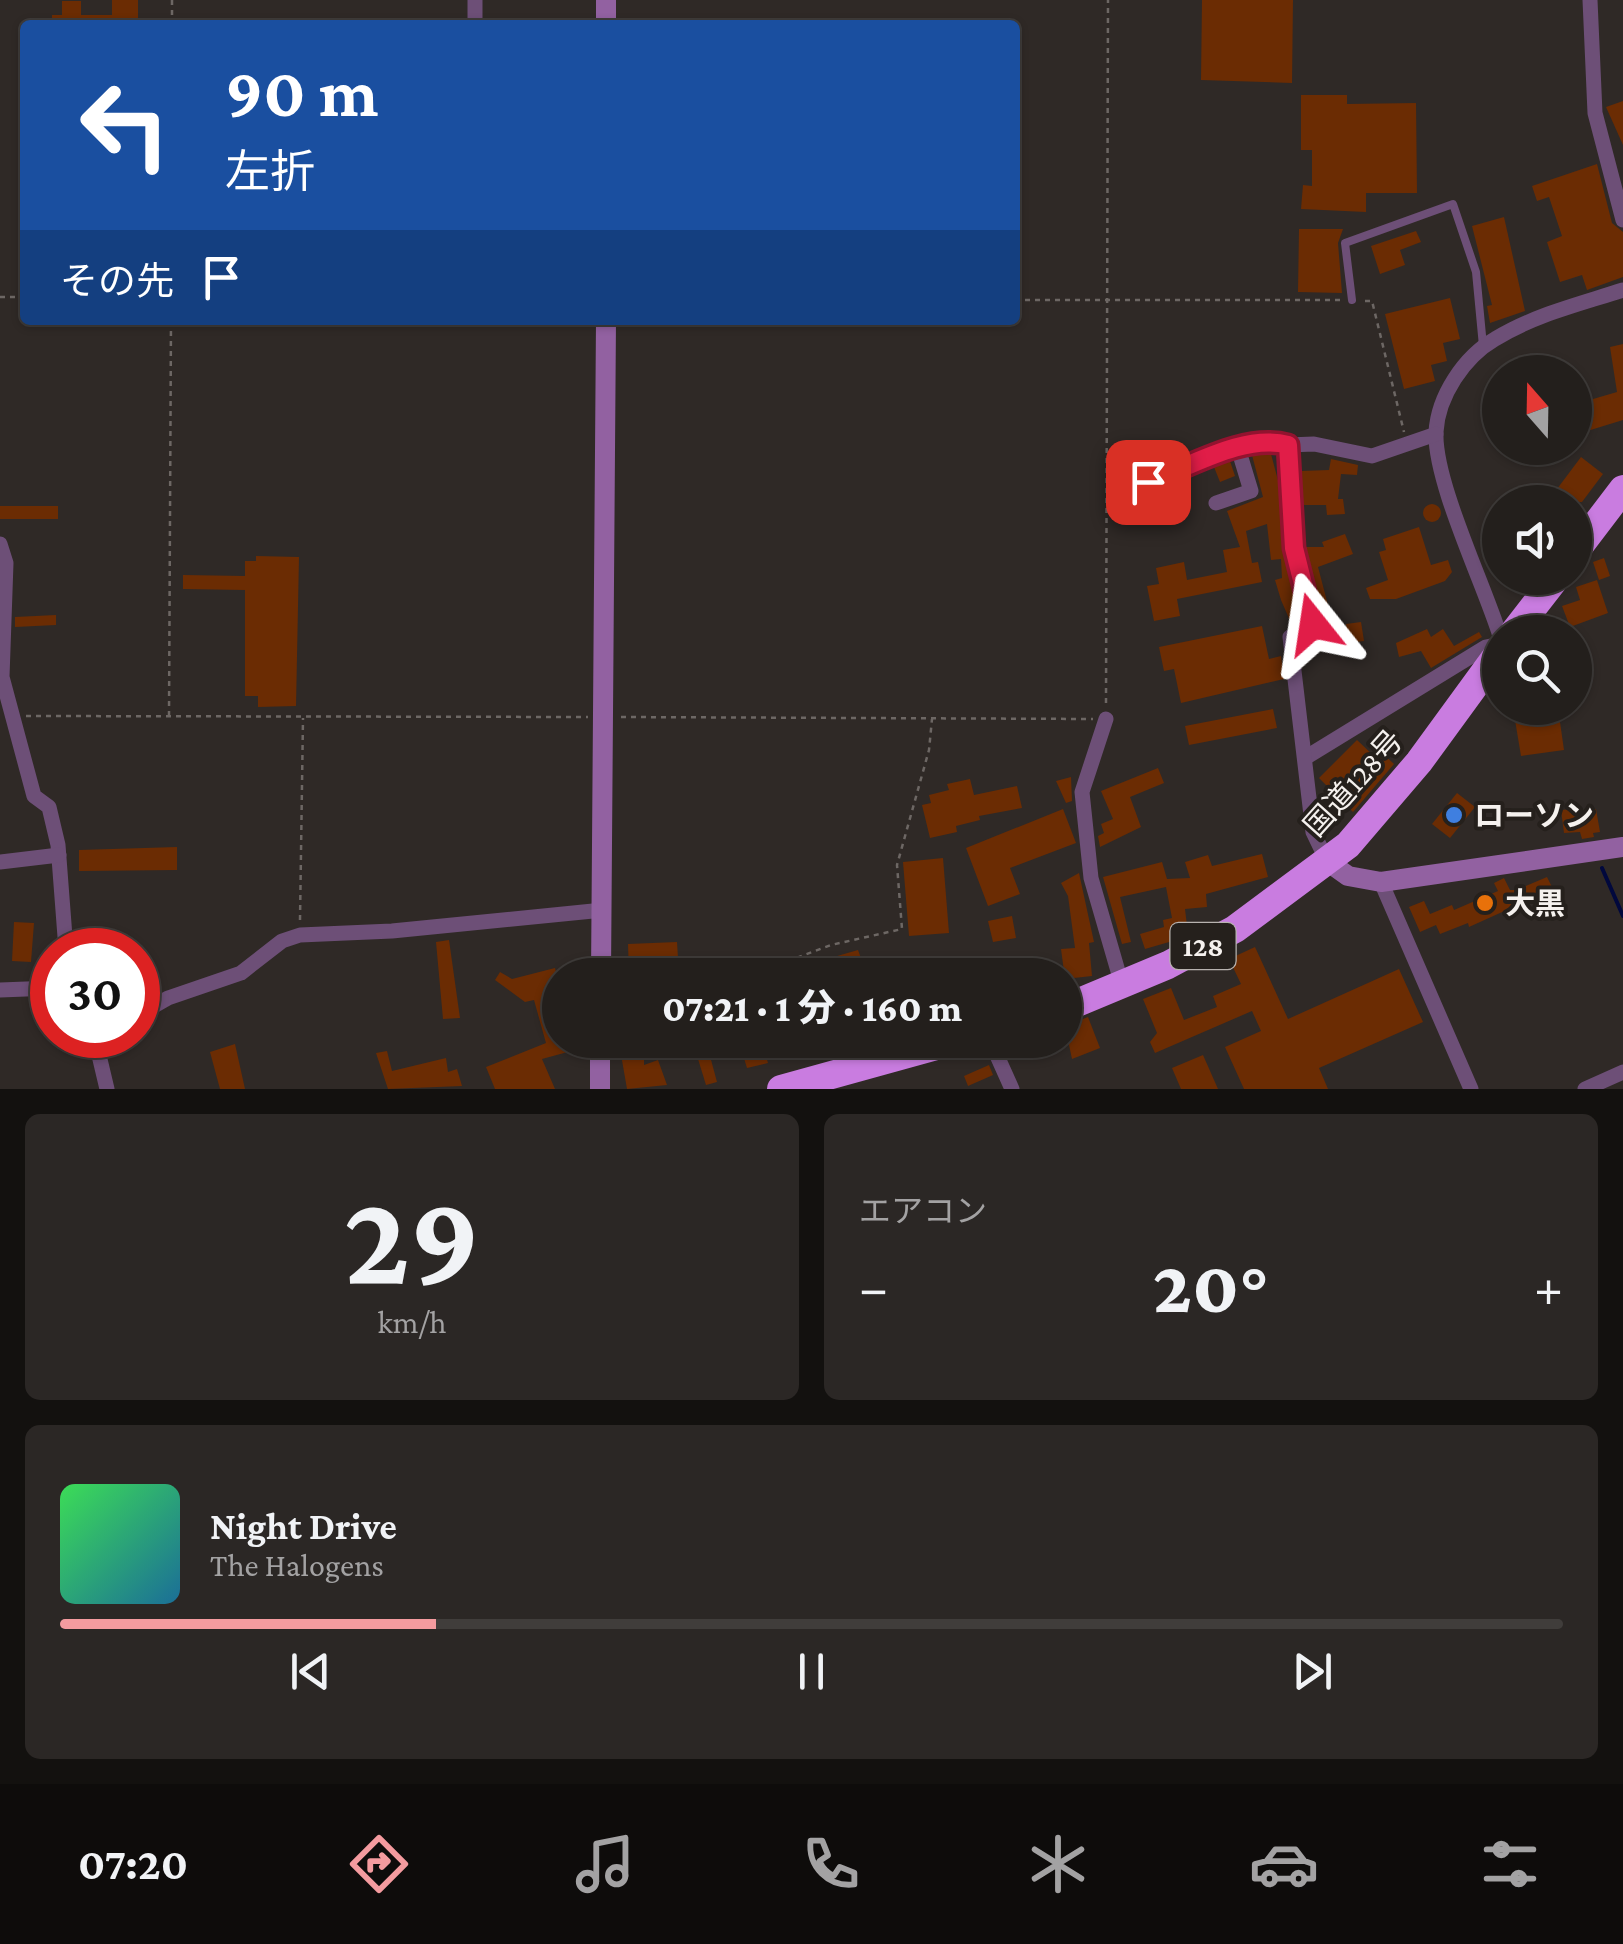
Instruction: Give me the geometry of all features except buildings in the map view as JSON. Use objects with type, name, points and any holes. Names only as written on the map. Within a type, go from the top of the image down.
[{"type":"highway","points":[[1592,530],[1623,489]]},
{"type":"highway","points":[[1527,615],[1543,595]]},
{"type":"highway","name":"国道128号","points":[[1082,1001],[1234,928],[1348,846],[1396,790],[1482,673]]},
{"type":"highway","points":[[782,1089],[813,1085],[900,1058]]},
{"type":"street","points":[[1590,0],[1595,113],[1623,220]]},
{"type":"street","points":[[1493,615],[1446,481],[1436,434],[1443,401],[1466,362],[1482,346],[1526,322],[1623,290]]},
{"type":"street","points":[[602,958],[606,325]]},
{"type":"street","points":[[1148,482],[1270,440],[1372,456],[1436,434]]},
{"type":"street","points":[[1288,445],[1294,548],[1313,624],[1290,637],[1313,832],[1327,862],[1348,876],[1381,882],[1623,847]]},
{"type":"street","points":[[1216,503],[1251,490],[1238,448]]},
{"type":"street","points":[[0,544],[6,563],[2,677],[34,796],[49,807],[64,928]]},
{"type":"street","points":[[1305,758],[1482,649]]},
{"type":"street","points":[[1106,719],[1082,792],[1091,878],[1122,985]]},
{"type":"street","points":[[0,862],[58,855]]},
{"type":"street","points":[[1381,882],[1471,1089]]},
{"type":"street","points":[[160,1003],[241,973],[282,941],[300,935],[392,931],[603,910]]},
{"type":"street","points":[[0,990],[30,989]]},
{"type":"street","points":[[100,1058],[107,1089]]},
{"type":"street","points":[[600,1058],[600,1089]]},
{"type":"street","points":[[998,1058],[1012,1089]]},
{"type":"street","points":[[1585,1089],[1623,1072]]},
{"type":"lane","points":[[1352,300],[1345,243],[1453,204],[1476,272],[1482,346]]},
{"type":"path","points":[[13,716],[1106,719],[1108,0]]},
{"type":"path","points":[[1020,300],[1372,301],[1406,443]]},
{"type":"path","points":[[170,717],[171,325]]},
{"type":"path","points":[[300,935],[303,716]]},
{"type":"path","points":[[798,958],[902,929],[897,864],[929,750],[932,718]]},
{"type":"waterway","points":[[1602,868],[1623,916]]},
{"type":"place","name":"ローソン","points":[[1454,815]]},
{"type":"place","name":"大黒","points":[[1485,903]]},
{"type":"route","points":[[1148,482],[1242,446],[1270,440],[1288,445],[1294,548],[1313,624]]}]
